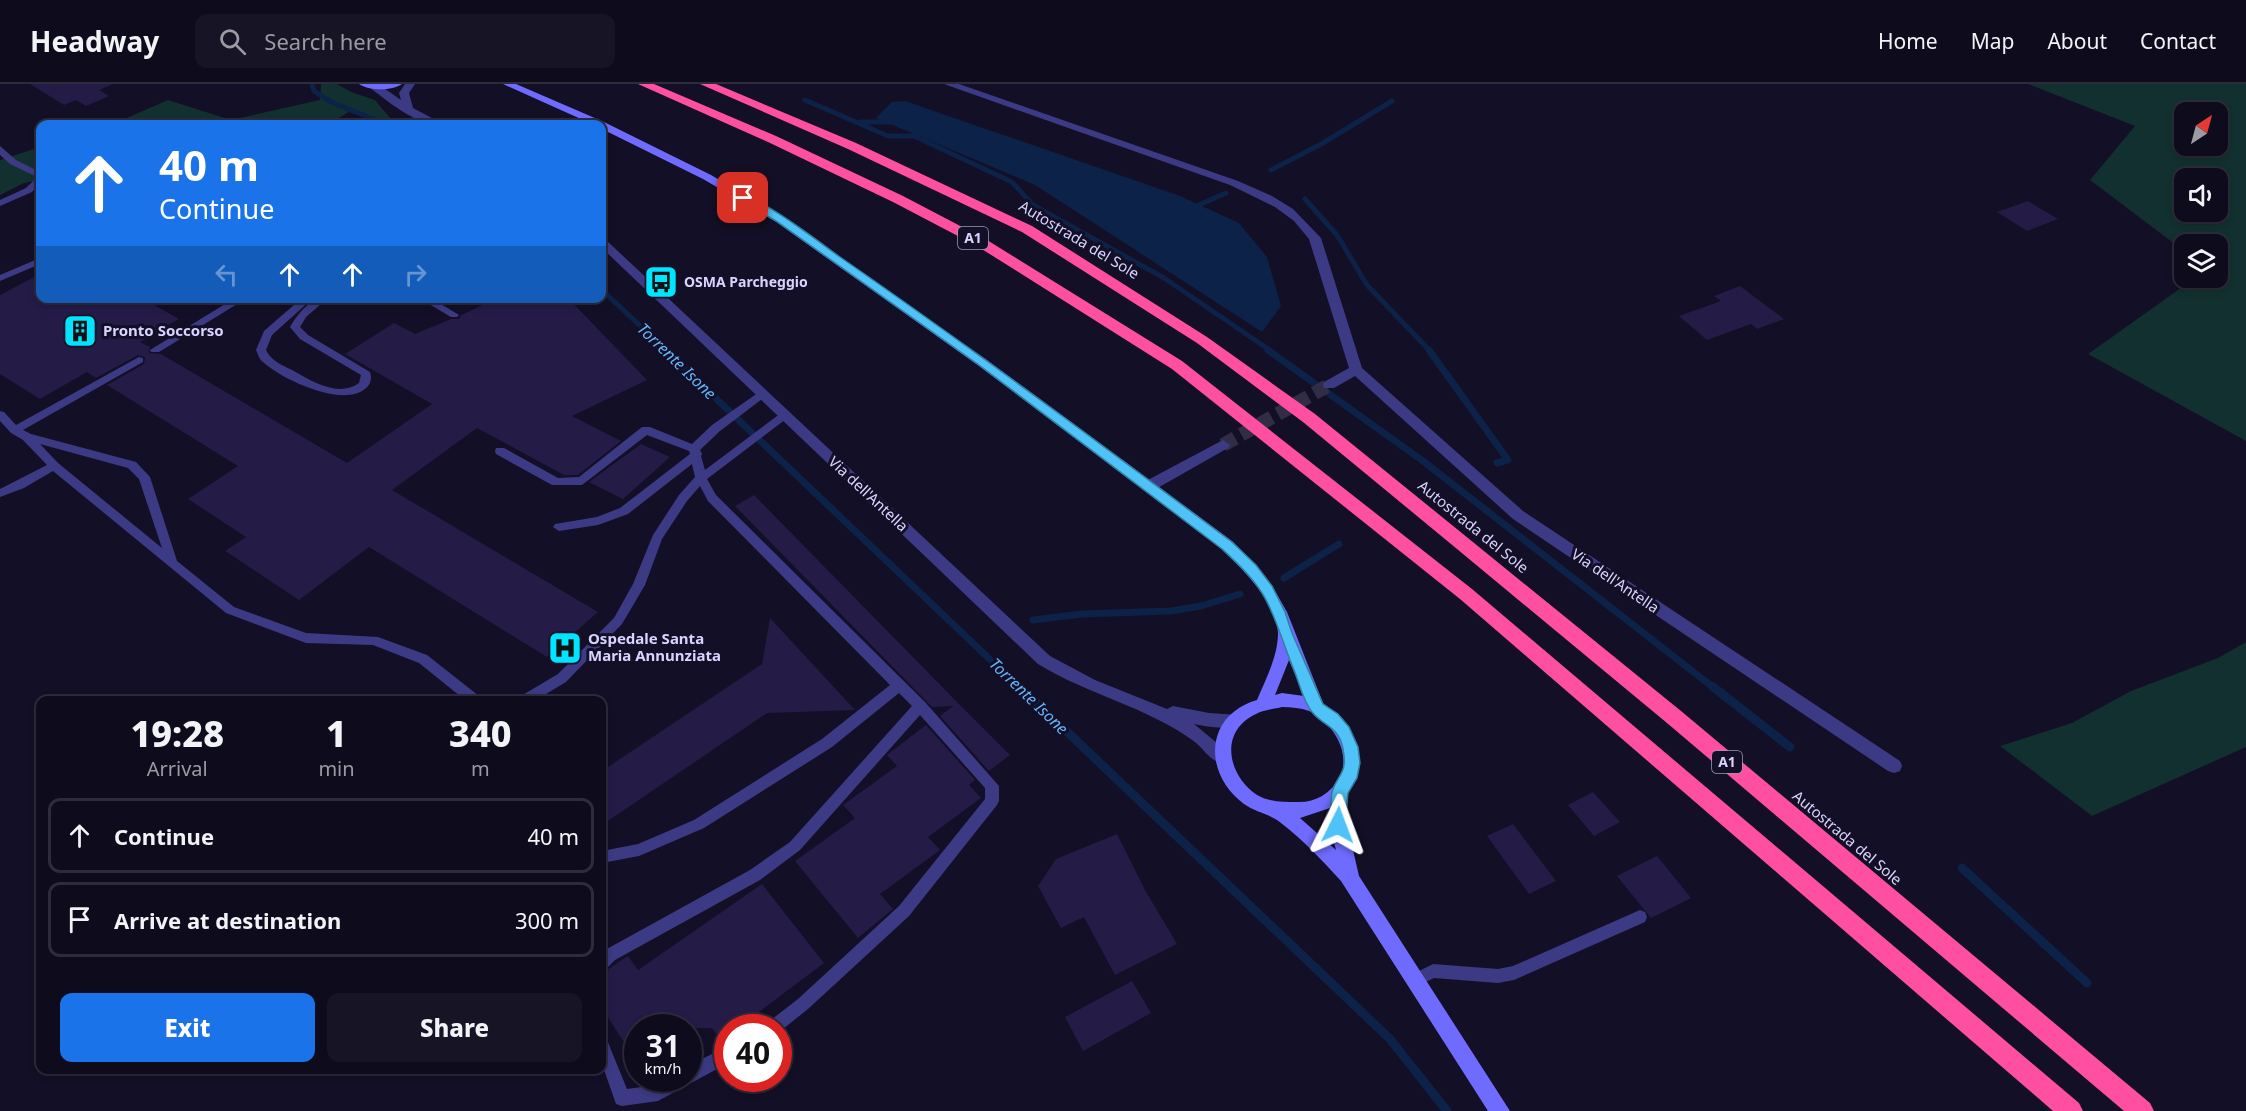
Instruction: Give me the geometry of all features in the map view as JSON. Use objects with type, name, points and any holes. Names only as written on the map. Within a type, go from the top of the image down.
[{"type":"highway","name":"A1","points":[[644,84],[772,140],[951,227],[1057,289],[1177,365],[1275,440],[1466,594],[2071,1111]]},
{"type":"highway","name":"Autostrada del Sole","points":[[706,84],[923,178],[1027,229],[1202,340],[1309,418],[1476,554],[2142,1111]]},
{"type":"street","points":[[369,85],[397,84]]},
{"type":"street","points":[[408,110],[405,93],[410,84]]},
{"type":"street","points":[[508,84],[590,120]]},
{"type":"street","points":[[949,84],[1234,183],[1266,196],[1286,208],[1304,223],[1315,238],[1356,370],[1329,385]]},
{"type":"street","points":[[369,85],[408,110],[429,120]]},
{"type":"street","points":[[606,127],[707,177],[779,219],[984,363],[1227,545],[1251,568],[1271,597],[1317,708]]},
{"type":"street","name":"Via dell'Antella","points":[[606,246],[1044,660],[1064,675],[1185,724],[1207,740],[1222,757],[1226,771],[1234,784],[1246,796],[1261,805],[1277,810],[1295,811],[1312,808],[1328,802],[1340,792],[1349,778],[1353,763],[1344,732],[1332,718],[1317,708],[1291,701],[1264,702],[1252,706],[1233,720],[1209,720],[1157,711]]},
{"type":"street","name":"Via dell'Antella","points":[[1356,370],[1457,463],[1518,515],[1894,766]]},
{"type":"street","points":[[1149,486],[1223,445]]},
{"type":"street","points":[[1264,702],[1281,661],[1285,633]]},
{"type":"street","points":[[1222,757],[1224,738],[1233,720]]},
{"type":"street","name":"Via dell'Antella","points":[[1340,792],[1338,825],[1345,856],[1356,886]]},
{"type":"street","name":"Via dell'Antella","points":[[1277,810],[1304,830],[1325,850],[1356,886],[1500,1111]]},
{"type":"lane","points":[[0,149],[3,155],[36,174]]},
{"type":"lane","points":[[0,203],[29,190],[36,181]]},
{"type":"lane","points":[[0,278],[36,263]]},
{"type":"lane","points":[[155,350],[235,303]]},
{"type":"lane","points":[[303,303],[268,333],[261,350],[265,359],[326,392],[342,393],[362,387],[366,381],[366,375],[304,337],[295,327],[302,315],[318,303]]},
{"type":"lane","points":[[432,303],[454,315]]},
{"type":"lane","points":[[15,430],[139,360]]},
{"type":"lane","points":[[559,527],[598,521],[624,511],[695,452],[716,428],[762,394]]},
{"type":"lane","points":[[0,415],[15,430],[27,437],[132,465],[144,477],[172,563]]},
{"type":"lane","points":[[533,696],[562,678],[618,621],[639,585],[657,538],[683,498],[701,478],[785,416]]},
{"type":"lane","points":[[500,451],[556,482],[582,481],[646,430],[695,452]]},
{"type":"lane","points":[[27,437],[54,466],[230,610],[306,638],[374,640],[423,659],[469,696]]},
{"type":"lane","points":[[695,452],[701,478],[712,498],[920,706],[992,786],[992,801],[904,911],[790,1014]]},
{"type":"lane","points":[[0,493],[54,466]]},
{"type":"lane","points":[[606,856],[639,850],[699,824],[827,743],[899,685]]},
{"type":"lane","points":[[606,959],[755,875],[795,846],[920,706]]},
{"type":"lane","points":[[1416,980],[1433,971],[1498,976],[1514,973],[1640,917]]},
{"type":"lane","points":[[606,1056],[622,1098],[658,1092]]},
{"type":"green space","points":[[321,84],[337,84],[351,92],[375,100],[391,119],[395,120],[371,120],[349,112],[335,120],[231,120],[320,100]]},
{"type":"green space","points":[[2028,84],[2246,84],[2246,441],[2088,354],[2180,288],[2228,288],[2228,234],[2174,234],[2174,243],[2090,180],[2135,126]]},
{"type":"green space","points":[[168,100],[231,120],[122,120]]},
{"type":"green space","points":[[36,148],[36,181],[24,183],[0,195],[0,160]]},
{"type":"green space","points":[[2246,642],[2246,747],[2092,816],[2000,746],[2072,723],[2131,691],[2218,658]]},
{"type":"water","points":[[905,101],[1180,196],[1239,223],[1267,257],[1281,306],[1262,332],[1035,185],[876,118],[892,102]]},
{"type":"building","points":[[30,84],[113,84],[99,90],[109,96],[86,106],[76,100],[64,105]]},
{"type":"building","points":[[2028,201],[2058,219],[2027,231],[1997,212]]},
{"type":"building","points":[[36,276],[36,303],[151,303],[179,319],[140,342],[150,347],[149,353],[161,354],[347,463],[432,404],[345,354],[394,323],[415,334],[451,319],[459,319],[461,315],[487,303],[573,303],[647,380],[572,416],[621,441],[578,475],[564,475],[477,428],[392,490],[598,612],[547,657],[369,547],[299,600],[225,551],[246,537],[188,499],[238,466],[107,385],[144,364],[145,357],[138,355],[96,378],[87,372],[40,399],[0,374],[0,295]]},
{"type":"building","points":[[1740,286],[1784,319],[1757,329],[1751,324],[1707,340],[1679,316],[1721,301],[1714,296]]},
{"type":"building","points":[[641,444],[670,457],[623,499],[589,482]]},
{"type":"building","points":[[754,495],[1010,755],[989,771],[940,716],[953,706],[932,707],[735,506]]},
{"type":"building","points":[[770,618],[855,710],[767,713],[606,822],[606,768],[762,664]]},
{"type":"building","points":[[926,725],[975,780],[969,785],[981,798],[928,837],[940,850],[880,894],[893,909],[858,938],[795,861],[855,818],[843,805],[897,766],[887,755]]},
{"type":"building","points":[[1593,792],[1620,822],[1594,836],[1568,805]]},
{"type":"building","points":[[1513,824],[1556,881],[1529,894],[1487,836]]},
{"type":"building","points":[[1117,834],[1145,890],[1177,944],[1115,975],[1084,917],[1061,928],[1038,886],[1056,859]]},
{"type":"building","points":[[1657,856],[1691,898],[1651,918],[1617,876]]},
{"type":"building","points":[[762,884],[824,963],[757,1014],[714,1014],[714,1031],[712,1028],[702,1028],[702,1014],[624,1014],[624,1042],[606,1014],[606,970],[628,956],[638,970]]},
{"type":"building","points":[[1132,981],[1151,1013],[1083,1051],[1065,1017]]},
{"type":"waterway","name":"Torrente Isone","points":[[312,84],[314,91],[331,102],[375,120]]},
{"type":"waterway","points":[[805,100],[888,136],[914,136],[1012,182],[1033,205],[1164,278],[1271,351]]},
{"type":"waterway","points":[[1271,170],[1323,143],[1392,101]]},
{"type":"waterway","points":[[861,122],[894,122]]},
{"type":"waterway","points":[[1192,208],[1226,193]]},
{"type":"waterway","points":[[1305,199],[1337,235],[1367,285],[1430,351]]},
{"type":"waterway","name":"Torrente Isone","points":[[606,294],[667,351]]},
{"type":"waterway","name":"Torrente Isone","points":[[665,350],[1020,688]]},
{"type":"waterway","points":[[1268,350],[1423,461],[1714,688]]},
{"type":"waterway","points":[[1429,350],[1508,460],[1497,463]]},
{"type":"waterway","points":[[1284,578],[1339,544]]},
{"type":"waterway","points":[[1033,620],[1082,614],[1171,611],[1201,606],[1240,594]]},
{"type":"waterway","name":"Torrente Isone","points":[[1019,686],[1390,1039],[1447,1111]]},
{"type":"waterway","points":[[1712,686],[1790,747]]},
{"type":"waterway","points":[[1962,868],[2087,983]]},
{"type":"tunnel","points":[[1223,445],[1329,385]]},
{"type":"place","name":"OSMA Parcheggio","points":[[661,282]]},
{"type":"place","name":"Pronto Soccorso","points":[[80,331]]},
{"type":"place","name":"Ospedale Santa Maria Annunziata","points":[[565,648]]},
{"type":"route","points":[[743,198],[779,219],[984,363],[1227,545],[1251,568],[1279,612],[1285,633],[1317,708],[1332,718],[1344,732],[1350,747],[1353,763],[1349,778],[1340,792],[1338,825]]}]
